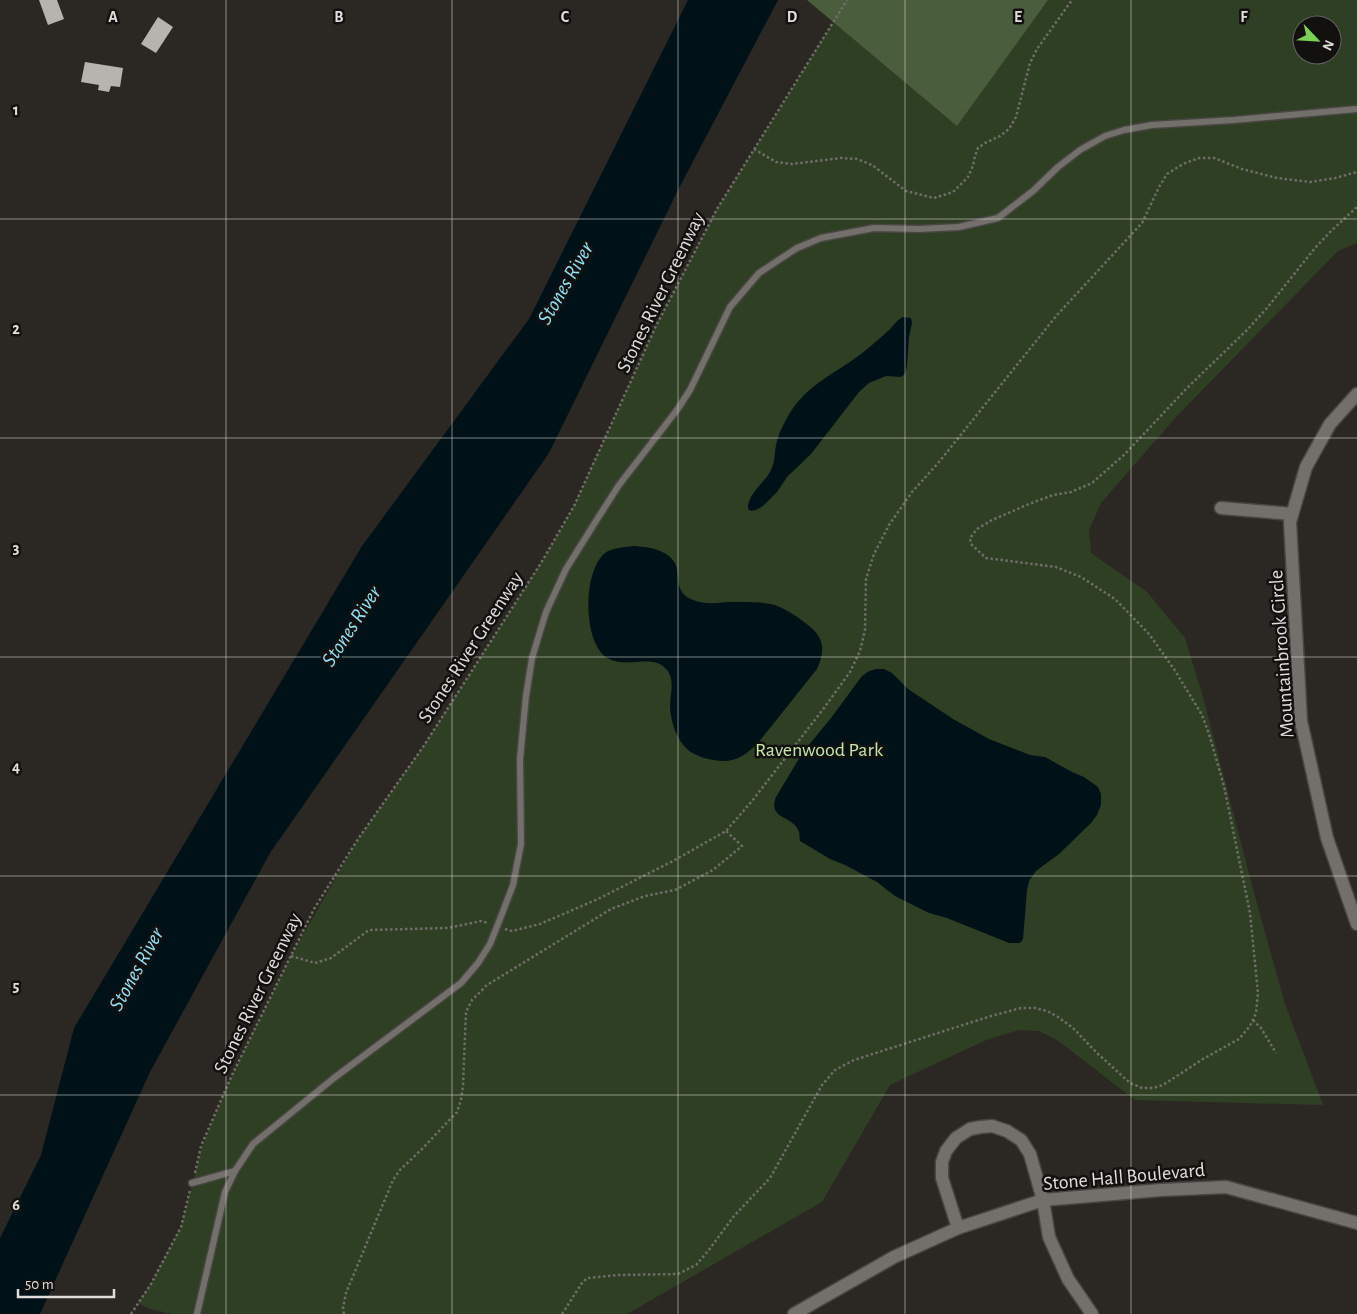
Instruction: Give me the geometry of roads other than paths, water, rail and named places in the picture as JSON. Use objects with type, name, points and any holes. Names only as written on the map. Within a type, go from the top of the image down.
[{"type":"street","name":"Mountainbrook Circle","points":[[1357,394],[1330,424],[1306,468],[1290,522],[1301,721],[1327,838],[1357,924]]},
{"type":"street","points":[[1221,508],[1292,514]]},
{"type":"street","points":[[958,1228],[943,1183],[942,1167],[944,1156],[956,1138],[970,1129],[992,1126],[1002,1128],[1016,1136],[1030,1154],[1043,1200],[1049,1237],[1068,1279],[1092,1314]]},
{"type":"street","name":"Stone Hall Boulevard","points":[[794,1314],[894,1257],[958,1228],[1043,1200],[1161,1190],[1226,1187],[1357,1223]]},
{"type":"lane","points":[[197,1314],[225,1192],[235,1171],[253,1144],[334,1078],[461,983],[478,963],[490,944],[512,885],[521,844],[520,759],[526,696],[532,658],[546,612],[566,569],[596,521],[619,485],[677,410],[694,383],[730,308],[759,273],[797,248],[821,238],[874,228],[919,229],[960,227],[998,218],[1033,191],[1058,167],[1080,150],[1105,136],[1124,130],[1152,125],[1357,109]]},
{"type":"lane","points":[[192,1182],[235,1171]]},
{"type":"water","name":"Stones River","points":[[688,0],[778,0],[678,190],[549,453],[270,853],[150,1072],[40,1314],[0,1314],[0,1238],[41,1155],[74,1028],[362,546],[529,319]]},
{"type":"water","points":[[903,317],[911,318],[912,323],[905,374],[901,377],[886,376],[869,383],[859,392],[811,454],[787,477],[777,492],[763,506],[751,511],[748,509],[750,498],[771,470],[779,434],[796,404],[814,386],[866,350]]},
{"type":"water","points":[[634,546],[654,549],[669,556],[675,562],[680,589],[691,599],[705,603],[752,602],[775,605],[804,622],[818,635],[822,651],[817,669],[758,743],[738,758],[727,761],[707,759],[687,749],[675,730],[670,708],[672,686],[670,676],[665,668],[653,662],[622,662],[607,658],[599,649],[593,637],[588,606],[589,590],[598,562],[608,551]]},
{"type":"water","points":[[876,669],[884,669],[892,673],[908,689],[953,719],[989,739],[1030,755],[1045,757],[1084,777],[1098,787],[1101,794],[1101,805],[1097,815],[1059,854],[1036,871],[1029,881],[1023,939],[1020,943],[1009,943],[947,918],[929,913],[895,896],[877,882],[830,859],[800,841],[799,832],[796,827],[775,810],[776,797],[803,752],[862,676]]},
{"type":"park label","name":"Ravenwood Park","points":[[819,749]]}]
